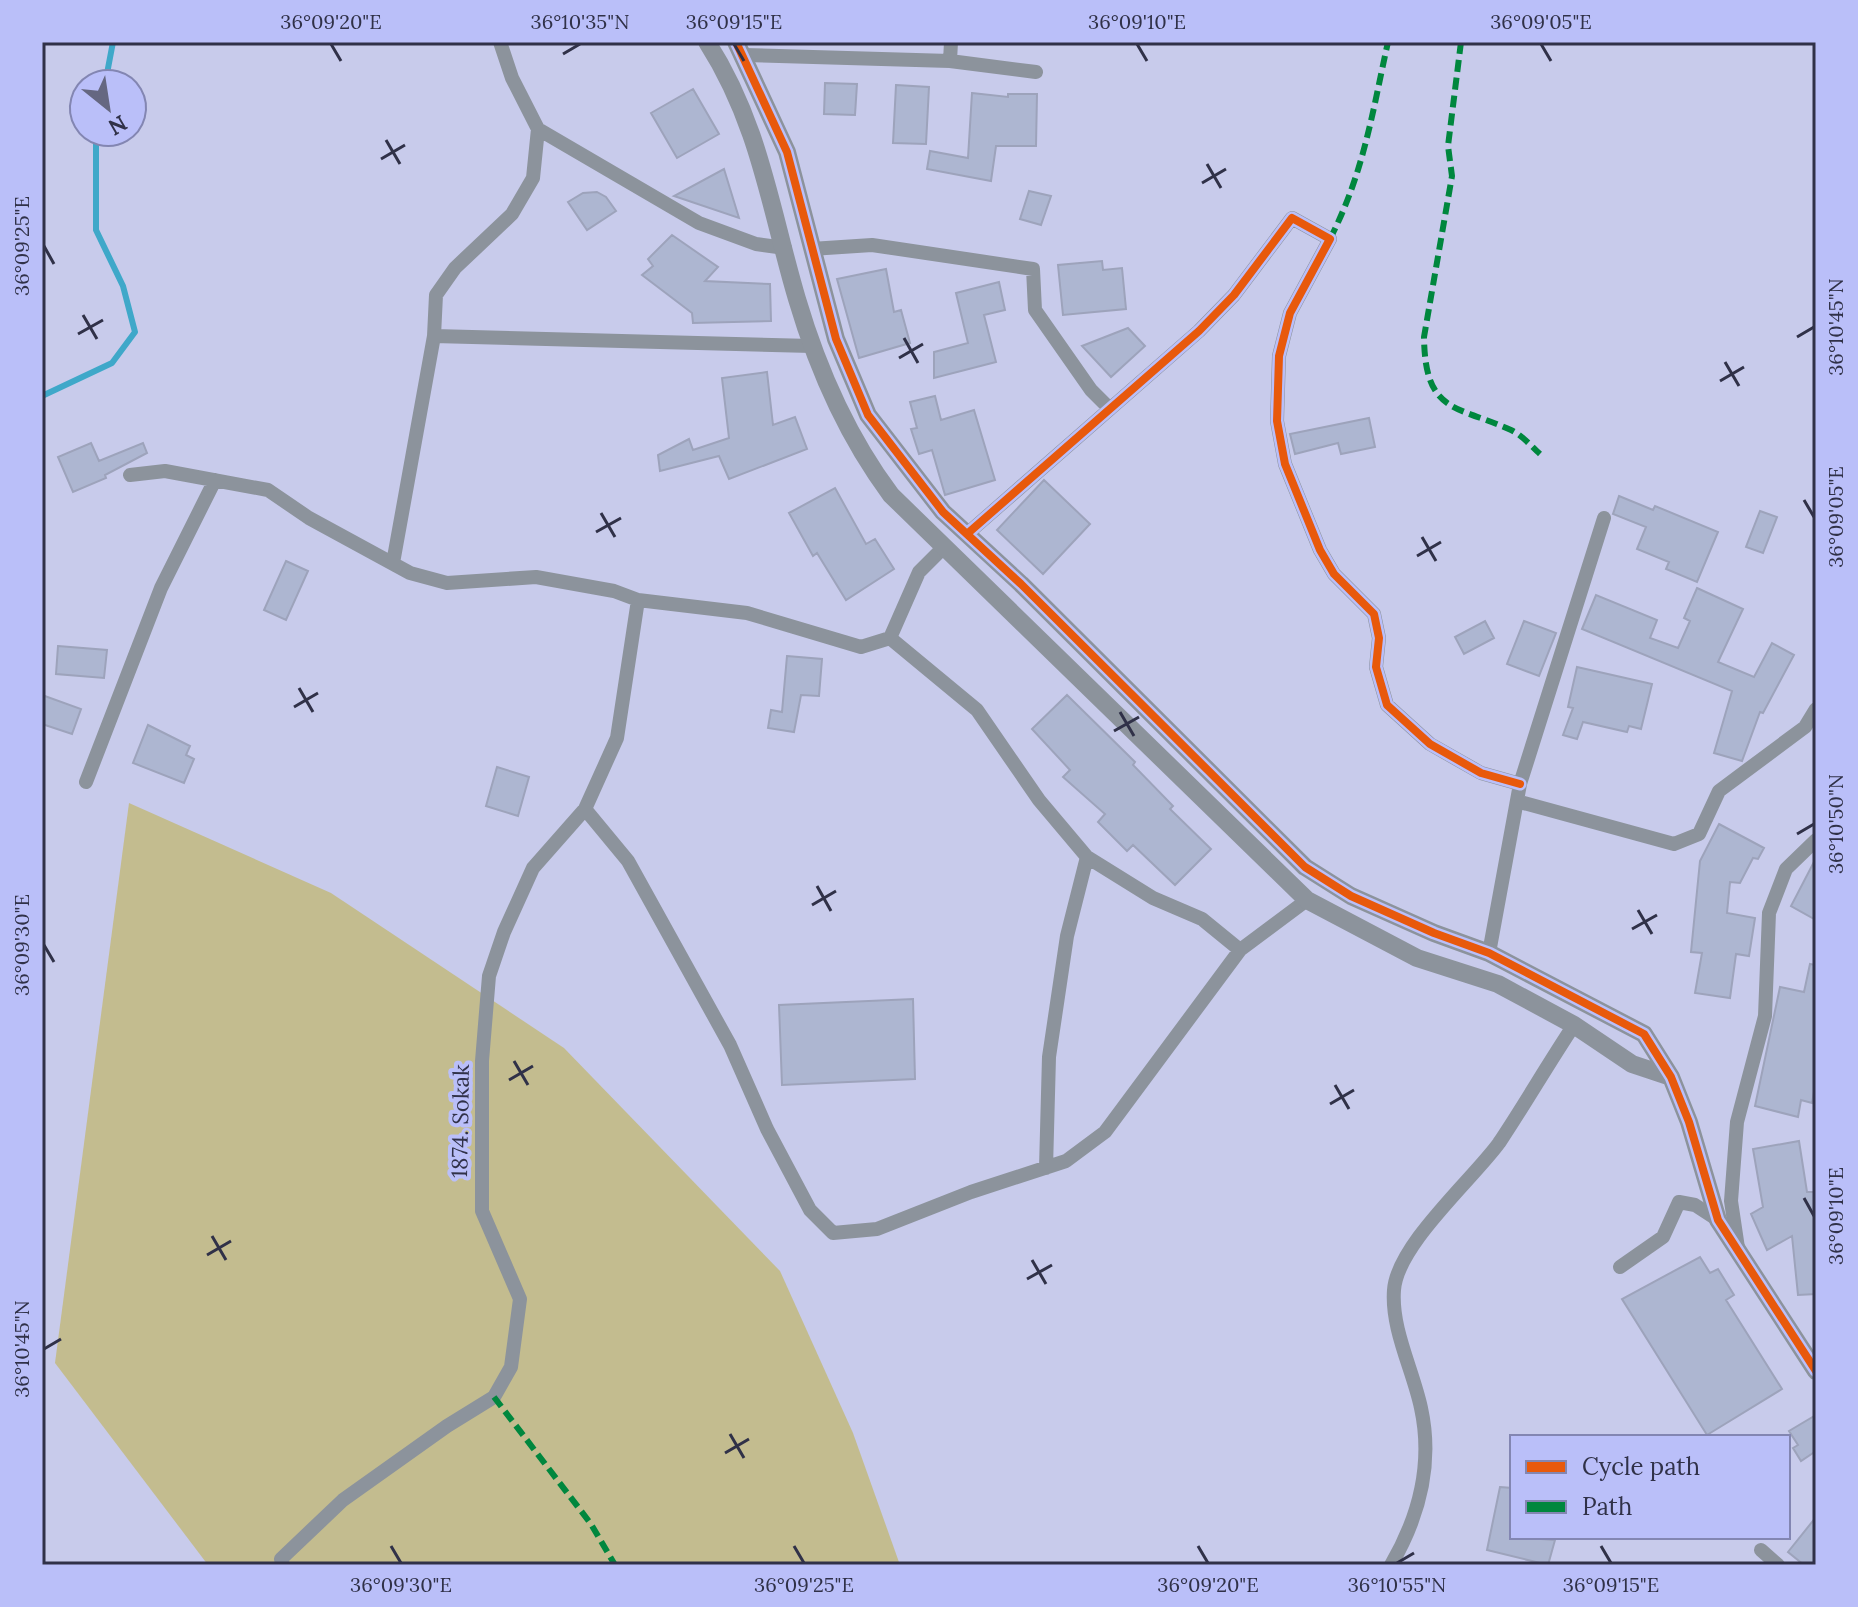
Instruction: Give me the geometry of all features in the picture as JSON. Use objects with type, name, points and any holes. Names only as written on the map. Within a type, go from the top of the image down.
[{"type":"street","points":[[500,42],[512,78],[538,129],[699,223],[756,244],[785,248]]},
{"type":"street","points":[[707,42],[754,137],[824,380],[863,458],[891,495],[1307,900],[1417,958],[1498,984],[1574,1025],[1632,1064],[1671,1077]]},
{"type":"street","points":[[950,61],[951,42]]},
{"type":"street","points":[[1036,72],[950,61],[740,48],[787,152],[836,339],[868,415],[912,475],[967,534],[1305,867],[1351,896],[1489,953],[1644,1034],[1671,1077],[1689,1122],[1718,1220],[1816,1371]]},
{"type":"street","points":[[393,563],[434,336],[436,295],[455,268],[512,214],[533,178],[538,129]]},
{"type":"street","points":[[967,534],[1199,331],[1234,295],[1292,218],[1330,239],[1290,313],[1279,356],[1277,421],[1285,464],[1320,550],[1334,574],[1374,614],[1379,638],[1376,667],[1387,705],[1430,744],[1481,773],[1520,784]]},
{"type":"street","points":[[811,249],[872,245],[1033,269],[1035,310],[1091,390],[1110,409]]},
{"type":"street","points":[[434,336],[812,346]]},
{"type":"street","points":[[130,475],[165,471],[268,490],[309,518],[410,573],[447,583],[536,577],[614,591],[638,600],[747,613],[861,647],[890,638],[919,572],[943,548]]},
{"type":"street","points":[[86,782],[161,588],[215,480]]},
{"type":"street","points":[[1489,953],[1520,802],[1520,784],[1604,518]]},
{"type":"street","name":"1874. Sokak","points":[[282,1562],[343,1500],[447,1426],[494,1397],[511,1367],[520,1299],[482,1211],[482,1061],[489,976],[504,932],[533,868],[585,809],[617,738],[629,641],[638,600]]},
{"type":"street","points":[[890,638],[977,710],[1039,800],[1087,857],[1153,898],[1202,919],[1240,950]]},
{"type":"street","points":[[1520,802],[1674,844],[1699,834],[1719,791],[1805,727],[1816,709]]},
{"type":"street","points":[[585,809],[628,861],[730,1045],[767,1129],[810,1210],[833,1233],[877,1229],[1066,1161],[1105,1132],[1240,950],[1307,900]]},
{"type":"street","points":[[1740,1256],[1731,1201],[1737,1122],[1765,1016],[1769,913],[1786,869],[1816,840]]},
{"type":"street","points":[[1046,1168],[1049,1057],[1067,936],[1087,857]]},
{"type":"street","points":[[1391,1565],[1416,1512],[1425,1455],[1421,1408],[1405,1356],[1394,1289],[1432,1218],[1497,1145],[1574,1025]]},
{"type":"street","points":[[1620,1267],[1663,1237],[1679,1202],[1695,1205],[1718,1220]]},
{"type":"street","points":[[1761,1550],[1778,1565]]},
{"type":"shaded area","points":[[129,803],[331,893],[564,1048],[780,1271],[853,1433],[900,1565],[208,1565],[55,1363]]},
{"type":"building","points":[[825,83],[857,84],[855,115],[824,114]]},
{"type":"building","points":[[896,85],[929,87],[926,144],[893,143]]},
{"type":"building","points":[[693,89],[719,134],[677,158],[651,113]]},
{"type":"building","points":[[972,93],[1008,97],[1008,94],[1037,94],[1036,146],[996,146],[991,181],[927,169],[930,151],[968,158]]},
{"type":"building","points":[[724,169],[739,218],[674,196]]},
{"type":"building","points":[[1029,191],[1051,196],[1041,225],[1020,219]]},
{"type":"building","points":[[597,192],[606,197],[616,211],[587,230],[568,202],[583,193]]},
{"type":"building","points":[[672,235],[718,267],[705,281],[770,284],[771,321],[693,323],[692,313],[642,275],[653,266],[648,259]]},
{"type":"building","points":[[1102,261],[1103,270],[1122,268],[1126,309],[1063,315],[1058,265]]},
{"type":"building","points":[[886,269],[894,312],[901,310],[910,343],[859,358],[837,279]]},
{"type":"building","points":[[999,282],[1005,310],[984,315],[996,362],[934,378],[934,352],[968,343],[956,293]]},
{"type":"building","points":[[1128,328],[1145,346],[1111,377],[1082,346]]},
{"type":"building","points":[[767,372],[773,425],[795,417],[807,449],[729,479],[719,456],[660,471],[658,455],[689,439],[693,450],[729,438],[722,378]]},
{"type":"building","points":[[935,396],[941,420],[974,410],[995,480],[945,495],[932,450],[919,454],[911,429],[917,428],[910,402]]},
{"type":"building","points":[[1369,418],[1375,447],[1341,454],[1338,443],[1295,454],[1290,434]]},
{"type":"building","points":[[91,443],[99,461],[143,443],[147,453],[105,475],[106,478],[73,492],[58,457]]},
{"type":"building","points":[[1044,480],[1090,524],[1043,574],[997,530]]},
{"type":"building","points":[[835,488],[866,544],[875,539],[894,569],[846,600],[817,553],[813,556],[789,513]]},
{"type":"building","points":[[1619,496],[1653,510],[1655,506],[1718,532],[1697,582],[1666,569],[1669,562],[1637,549],[1646,527],[1613,514]]},
{"type":"building","points":[[1760,511],[1777,517],[1763,553],[1746,547]]},
{"type":"building","points":[[286,561],[308,571],[286,620],[264,610]]},
{"type":"building","points":[[1697,588],[1743,609],[1718,662],[1754,677],[1772,643],[1794,655],[1763,713],[1760,712],[1742,761],[1714,753],[1732,691],[1582,629],[1596,595],[1657,620],[1650,638],[1678,648],[1690,621],[1684,618]]},
{"type":"building","points":[[1485,621],[1494,638],[1464,654],[1455,637]]},
{"type":"building","points":[[1524,621],[1556,633],[1539,676],[1507,664]]},
{"type":"building","points":[[58,646],[107,650],[104,678],[56,674]]},
{"type":"building","points":[[787,656],[822,659],[819,696],[801,695],[794,732],[768,728],[771,710],[782,712]]},
{"type":"building","points":[[1577,667],[1652,684],[1641,729],[1629,726],[1627,732],[1583,722],[1577,739],[1563,735],[1573,708],[1568,707]]},
{"type":"building","points":[[42,695],[81,709],[72,734],[42,724]]},
{"type":"building","points":[[1067,695],[1135,762],[1133,765],[1173,806],[1170,809],[1211,849],[1175,885],[1133,845],[1127,851],[1098,822],[1105,814],[1063,777],[1070,770],[1032,729]]},
{"type":"building","points":[[148,725],[190,746],[186,755],[194,759],[184,783],[133,763]]},
{"type":"building","points":[[497,767],[529,777],[518,816],[486,806]]},
{"type":"building","points":[[1719,824],[1764,848],[1758,859],[1753,858],[1740,883],[1730,882],[1727,913],[1755,918],[1749,956],[1736,954],[1730,998],[1695,993],[1702,953],[1691,952],[1700,861]]},
{"type":"building","points":[[1816,858],[1816,920],[1791,906]]},
{"type":"building","points":[[1810,964],[1816,965],[1816,1081],[1812,1103],[1801,1100],[1798,1117],[1755,1106],[1780,987],[1804,992]]},
{"type":"building","points":[[913,999],[915,1079],[782,1085],[779,1005]]},
{"type":"building","points":[[1799,1141],[1807,1192],[1816,1192],[1816,1294],[1798,1295],[1792,1236],[1767,1250],[1751,1214],[1763,1207],[1753,1149]]},
{"type":"building","points":[[1700,1257],[1710,1273],[1718,1269],[1734,1295],[1726,1300],[1782,1389],[1707,1435],[1622,1299]]},
{"type":"building","points":[[1816,1415],[1816,1451],[1801,1461],[1793,1448],[1798,1445],[1789,1431]]},
{"type":"building","points":[[1500,1487],[1510,1488],[1510,1539],[1555,1540],[1548,1565],[1487,1550]]},
{"type":"building","points":[[1816,1517],[1816,1565],[1804,1565],[1788,1552]]},
{"type":"waterway","points":[[108,68],[113,42]]},
{"type":"waterway","points":[[42,396],[112,363],[135,332],[123,286],[96,230],[96,148]]},
{"type":"marked path","points":[[1330,239],[1359,166],[1388,42]]},
{"type":"marked path","points":[[1461,42],[1448,146],[1452,176],[1424,337],[1426,362],[1437,394],[1447,403],[1515,432],[1540,454]]},
{"type":"marked path","points":[[494,1397],[591,1524],[615,1565]]},
{"type":"cycle path","points":[[736,42],[787,152],[836,339],[868,415],[943,512],[1021,584],[1305,867],[1351,896],[1434,933],[1489,953],[1644,1034],[1671,1077],[1689,1122],[1718,1220],[1816,1371]]},
{"type":"cycle path","points":[[967,534],[1199,331],[1234,295],[1292,218],[1330,239],[1290,313],[1279,356],[1277,421],[1285,464],[1320,550],[1334,574],[1374,614],[1379,638],[1376,667],[1387,705],[1430,744],[1481,773],[1520,784]]}]
